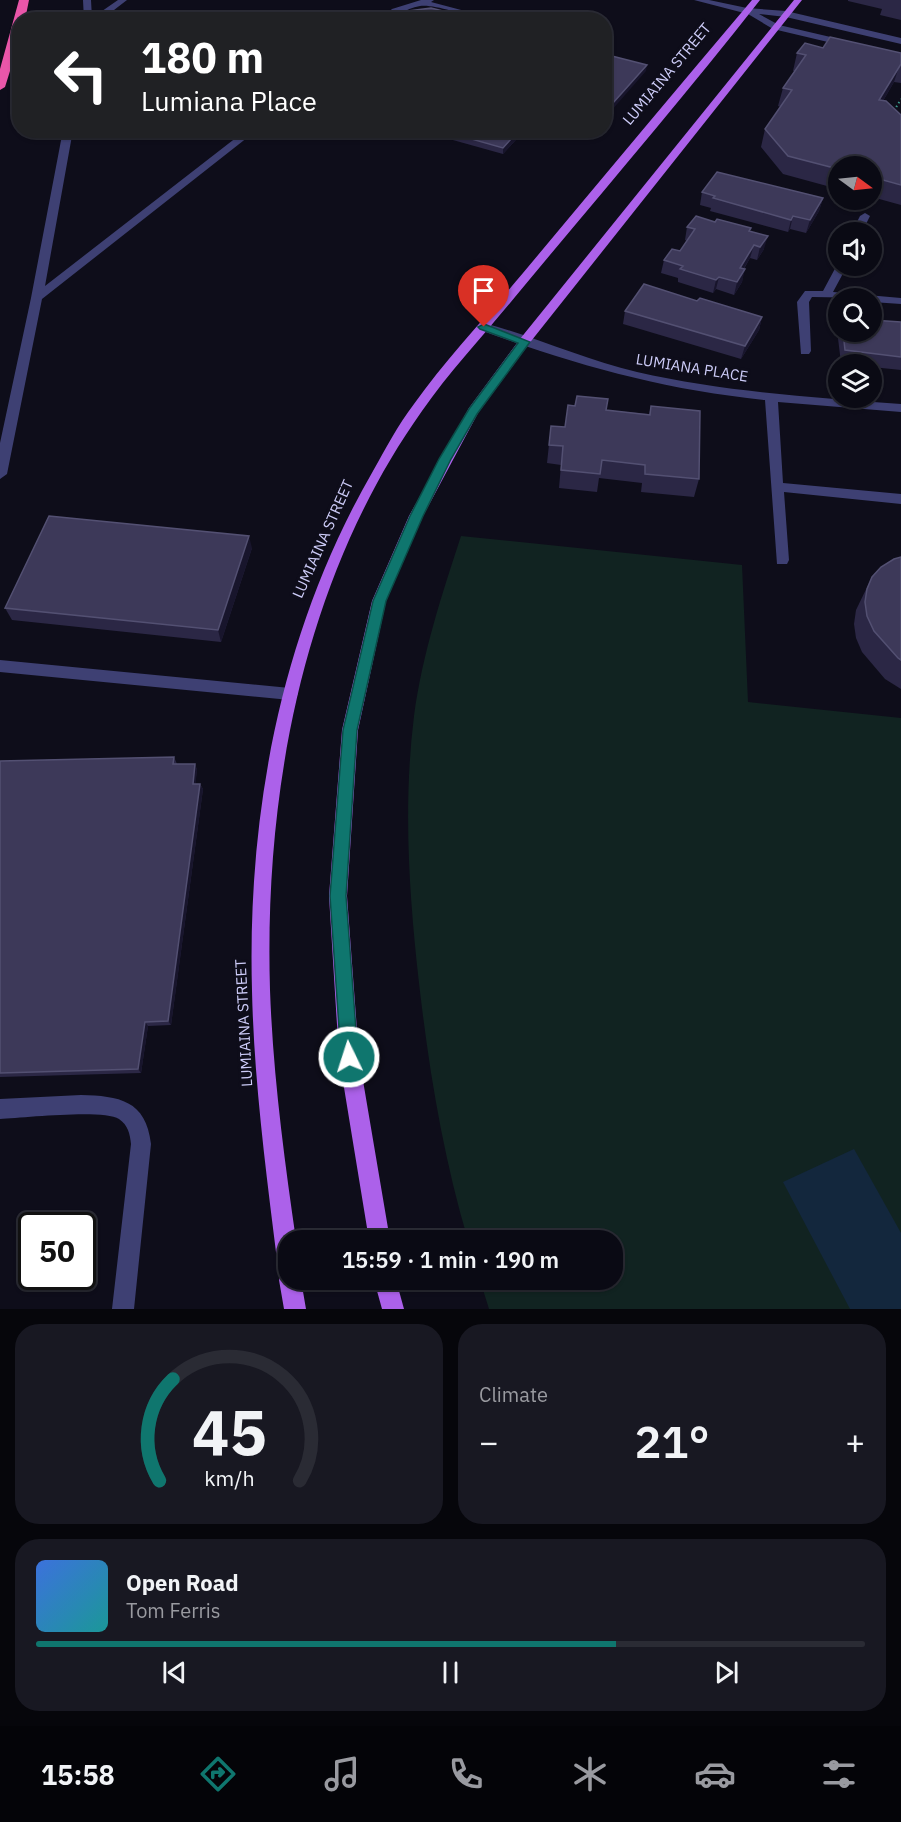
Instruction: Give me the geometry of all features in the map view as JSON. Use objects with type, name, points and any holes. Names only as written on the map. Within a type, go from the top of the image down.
[{"type":"highway","points":[[0,87],[12,47]]},
{"type":"main road","name":"LUMIAINA STREET","points":[[284,1230],[273,1149],[261,993],[264,858],[274,773],[290,694],[314,610],[342,541],[378,470],[418,407],[756,0]]},
{"type":"main road","points":[[377,1230],[349,1057],[338,896],[350,730],[379,601],[416,516],[473,411],[524,342],[798,0]]},
{"type":"main road","points":[[293,1290],[296,1309]]},
{"type":"main road","points":[[388,1290],[393,1309]]},
{"type":"street","points":[[106,12],[123,0]]},
{"type":"street","points":[[698,0],[747,11],[786,14],[901,41]]},
{"type":"street","points":[[394,12],[427,2],[465,12]]},
{"type":"street","points":[[747,11],[776,27],[855,45]]},
{"type":"street","points":[[0,474],[37,298],[67,138]]},
{"type":"street","points":[[37,298],[243,138]]},
{"type":"street","points":[[863,222],[866,216]]},
{"type":"street","points":[[805,351],[803,302],[809,293],[826,295],[836,276]]},
{"type":"street","points":[[882,300],[901,301]]},
{"type":"street","name":"LUMIANA PLACE","points":[[484,327],[524,342],[639,376],[717,391],[901,408]]},
{"type":"street","points":[[771,396],[782,560]]},
{"type":"street","points":[[777,487],[901,499]]},
{"type":"street","points":[[0,666],[290,694]]},
{"type":"street","points":[[0,1109],[110,1106],[128,1113],[136,1123],[141,1144],[123,1309]]},
{"type":"path","points":[[889,120],[901,99]]},
{"type":"green space","points":[[461,536],[742,565],[748,702],[901,718],[901,1309],[489,1309],[483,1290],[623,1290],[623,1230],[465,1230],[444,1145],[427,1048],[415,950],[410,883],[408,816],[414,716],[427,648]]},
{"type":"water","points":[[854,1149],[901,1233],[901,1309],[850,1309],[783,1182]]},
{"type":"building","points":[[431,8],[447,12],[407,12]]},
{"type":"building","points":[[830,37],[901,53],[901,64],[879,100],[886,101],[901,115],[901,185],[882,180],[882,156],[828,156],[828,166],[788,156],[765,129],[792,90],[783,88],[806,55],[797,53],[805,43],[823,48]]},
{"type":"building","points":[[612,56],[647,65],[612,104]]},
{"type":"building","points":[[468,138],[512,138],[503,148]]},
{"type":"building","points":[[717,172],[823,198],[810,220],[793,216],[791,220],[713,198],[715,196],[702,192]]},
{"type":"building","points":[[696,216],[715,222],[717,219],[751,228],[749,231],[768,236],[760,247],[754,245],[740,268],[745,269],[737,282],[719,277],[716,280],[680,269],[683,266],[664,260],[672,249],[680,251],[695,229],[687,227]]},
{"type":"building","points":[[644,284],[697,301],[700,298],[762,317],[745,346],[625,311]]},
{"type":"building","points":[[882,321],[901,322],[901,357],[845,350],[844,342],[882,342]]},
{"type":"building","points":[[577,396],[608,399],[606,410],[650,415],[651,406],[700,411],[699,479],[645,474],[645,465],[602,460],[600,474],[561,470],[563,446],[549,445],[551,426],[565,427],[568,405],[575,406]]},
{"type":"building","points":[[49,516],[249,536],[218,630],[5,608]]},
{"type":"building","points":[[901,557],[901,660],[874,631],[867,616],[865,602],[872,577],[881,567]]},
{"type":"building","points":[[174,757],[173,764],[195,764],[193,784],[200,784],[168,1021],[145,1022],[138,1069],[0,1073],[0,761]]},
{"type":"route","points":[[349,1057],[338,896],[350,730],[379,601],[416,516],[473,411],[524,342],[484,327]]}]
